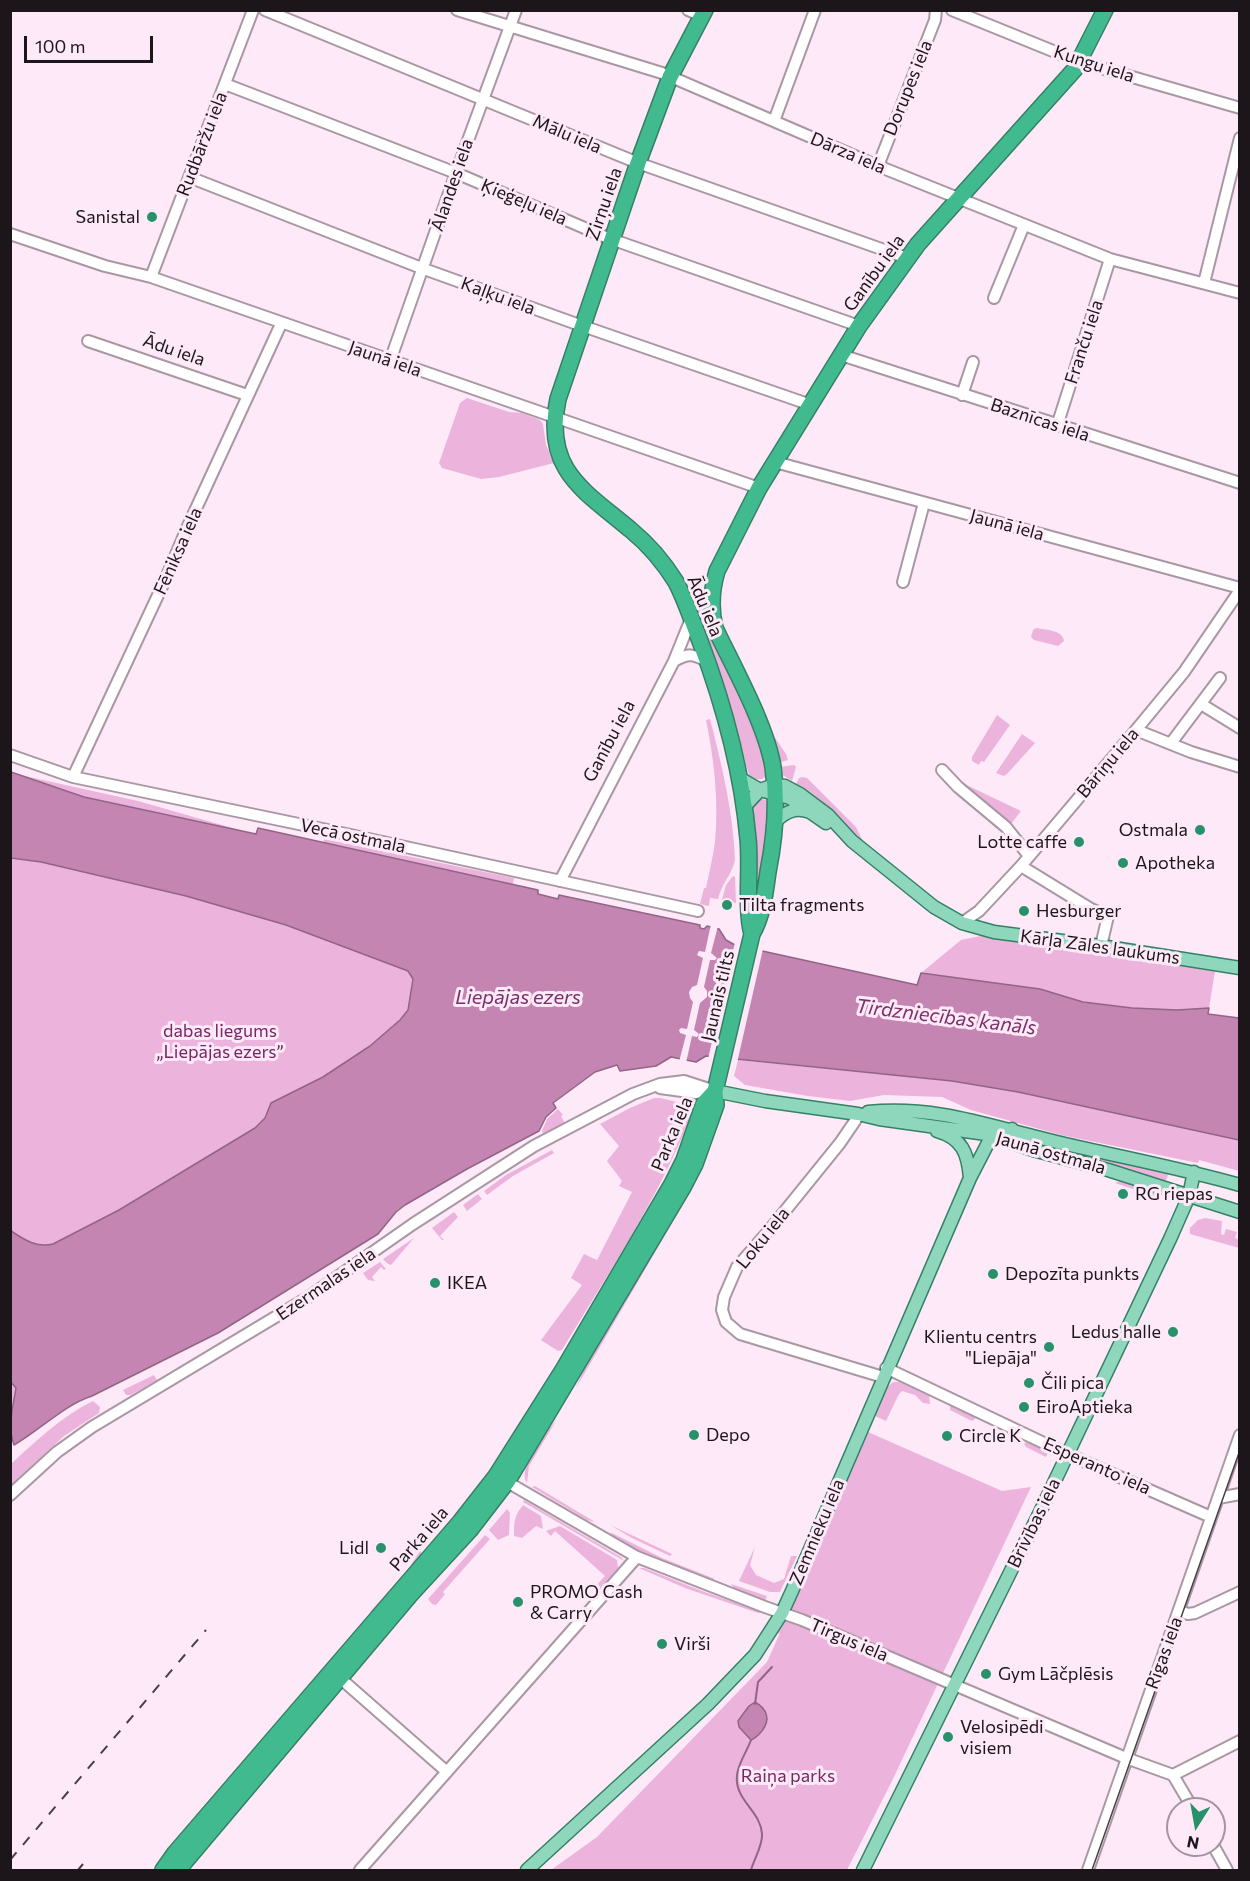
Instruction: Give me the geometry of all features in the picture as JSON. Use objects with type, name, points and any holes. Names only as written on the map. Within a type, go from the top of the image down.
[{"type":"highway","name":"Ganību iela","points":[[713,586],[723,556],[759,488],[859,326],[907,258],[1080,62],[1106,10]]},
{"type":"highway","name":"Zirņu iela","points":[[554,416],[638,163],[670,77],[698,12]]},
{"type":"highway","name":"Ādu iela","points":[[554,416],[555,436],[562,459],[574,482],[632,531],[664,564],[685,601],[707,661],[735,752],[745,806]]},
{"type":"highway","name":"Ādu iela","points":[[713,586],[711,603],[715,628],[761,727],[773,766],[770,790],[776,821]]},
{"type":"highway","points":[[745,806],[750,873],[749,924],[752,934]]},
{"type":"highway","points":[[752,934],[761,914],[776,821]]},
{"type":"highway","name":"Jaunais tilts","points":[[711,1090],[722,1066],[752,934]]},
{"type":"highway","name":"Parka iela","points":[[178,1870],[411,1594],[470,1530],[502,1479],[672,1184],[684,1160],[704,1103],[711,1090]]},
{"type":"highway","name":"Parka iela","points":[[163,1870],[175,1853],[460,1522],[502,1479]]},
{"type":"main road","points":[[741,779],[790,798],[843,832],[934,907],[962,923]]},
{"type":"main road","points":[[745,806],[770,790],[790,788],[806,797],[828,815],[843,832]]},
{"type":"main road","points":[[776,821],[790,811],[800,810],[814,814]]},
{"type":"main road","name":"Kārļa Zāles laukums","points":[[962,923],[994,932],[1239,968]]},
{"type":"main road","name":"Jaunā ostmala","points":[[711,1090],[765,1101],[955,1129],[997,1138],[1108,1170],[1239,1212]]},
{"type":"main road","name":"Jaunā ostmala","points":[[858,1114],[879,1111],[925,1113],[980,1121],[1061,1143],[1194,1172],[1239,1185]]},
{"type":"main road","points":[[915,1124],[956,1139],[968,1159],[970,1178]]},
{"type":"main road","name":"Zemnieku iela","points":[[527,1870],[708,1704],[755,1655],[782,1613],[970,1178],[988,1143],[1012,1130]]},
{"type":"main road","name":"Brīvības iela","points":[[863,1870],[1067,1454],[1189,1196],[1194,1172]]},
{"type":"street","name":"Rudbāržu iela","points":[[151,277],[253,10]]},
{"type":"street","name":"Mālu iela","points":[[265,10],[638,163],[907,258]]},
{"type":"street","name":"Dārza iela","points":[[457,10],[670,77],[878,166],[1110,259],[1239,293]]},
{"type":"street","name":"Ālandes iela","points":[[390,361],[516,10]]},
{"type":"street","points":[[774,121],[815,10]]},
{"type":"street","name":"Dorupes iela","points":[[878,166],[935,20],[936,10]]},
{"type":"street","name":"Kungu iela","points":[[952,10],[1080,62],[1239,108]]},
{"type":"street","name":"Ķieģeļu iela","points":[[225,84],[456,173],[613,239],[859,326]]},
{"type":"street","points":[[1204,283],[1239,138]]},
{"type":"street","name":"Kaļķu iela","points":[[189,177],[424,268],[582,326],[810,405]]},
{"type":"street","points":[[994,298],[1024,225]]},
{"type":"street","name":"Jaunā iela","points":[[10,234],[105,266],[151,277],[759,488]]},
{"type":"street","name":"Franču iela","points":[[1057,426],[1110,259]]},
{"type":"street","name":"Fēniksa iela","points":[[73,777],[281,324]]},
{"type":"street","name":"Ādu iela","points":[[88,341],[247,395]]},
{"type":"street","name":"Baznīcas iela","points":[[841,355],[1239,483]]},
{"type":"street","points":[[962,395],[973,362]]},
{"type":"street","name":"Jaunā iela","points":[[775,462],[1239,589]]},
{"type":"street","points":[[903,582],[924,503]]},
{"type":"street","name":"Bāriņu iela","points":[[962,923],[979,911],[1021,866],[1136,730],[1184,672],[1239,589]]},
{"type":"street","name":"Ganību iela","points":[[560,880],[674,661],[691,619]]},
{"type":"street","points":[[674,661],[693,654],[707,661]]},
{"type":"street","points":[[1171,743],[1220,678]]},
{"type":"street","points":[[1201,704],[1239,728]]},
{"type":"street","points":[[1136,730],[1239,767]]},
{"type":"street","name":"Vecā ostmala","points":[[10,755],[73,777],[698,911]]},
{"type":"street","points":[[942,770],[958,787],[1006,827],[1029,856]]},
{"type":"street","points":[[1021,866],[1091,909],[1108,915],[1101,946]]},
{"type":"street","name":"Ezermalas iela","points":[[10,1495],[57,1452],[92,1427],[307,1298],[513,1159],[651,1087],[684,1081],[693,1082],[711,1090]]},
{"type":"street","name":"Loku iela","points":[[858,1114],[840,1143],[772,1227],[736,1267],[724,1297],[722,1310],[726,1322],[740,1334],[885,1372]]},
{"type":"street","name":"Esperanto iela","points":[[885,1372],[1211,1517]]},
{"type":"street","name":"Rīgas iela","points":[[1088,1870],[1239,1435]]},
{"type":"street","name":"Tirgus iela","points":[[502,1479],[638,1557],[802,1620],[1126,1758],[1173,1774]]},
{"type":"street","points":[[1218,1498],[1239,1494]]},
{"type":"street","points":[[360,1870],[638,1557]]},
{"type":"street","points":[[1179,1611],[1195,1614],[1239,1592]]},
{"type":"street","points":[[340,1678],[447,1772]]},
{"type":"street","points":[[1185,1797],[1173,1774],[1239,1741]]},
{"type":"green space","points":[[467,398],[540,420],[543,424],[546,445],[554,463],[499,477],[481,479],[442,468],[439,463],[460,403]]},
{"type":"green space","points":[[711,575],[713,638],[765,759],[767,773],[761,779],[755,779],[749,775],[728,699],[691,602],[697,599]]},
{"type":"green space","points":[[1036,628],[1057,633],[1063,637],[1064,641],[1058,646],[1034,640],[1031,637]]},
{"type":"green space","points":[[997,715],[1010,725],[984,762],[981,761],[979,765],[972,761],[972,757]]},
{"type":"green space","points":[[710,719],[723,771],[735,860],[718,899],[710,898],[709,906],[700,904],[711,865],[716,827],[715,780],[706,720]]},
{"type":"green space","points":[[763,720],[786,754],[788,760],[778,763]]},
{"type":"green space","points":[[1022,734],[1035,743],[1007,774],[1004,776],[996,773]]},
{"type":"green space","points":[[794,765],[796,767],[792,781],[781,774],[779,767]]},
{"type":"green space","name":"dabas liegums „Liepājas ezers”","points":[[11,773],[138,801],[257,835],[323,843],[324,839],[514,878],[473,1119],[55,1394],[11,1437]]},
{"type":"green space","points":[[802,777],[807,778],[856,827],[863,841],[854,835],[815,795],[796,784]]},
{"type":"green space","points":[[956,780],[1021,811],[1011,824]]},
{"type":"green space","points":[[763,799],[772,803],[755,914],[751,807],[755,801]]},
{"type":"green space","points":[[733,876],[735,877],[736,903],[722,900],[726,885]]},
{"type":"green space","points":[[981,936],[1215,971],[1209,1008],[1177,1010],[1132,1008],[1082,1002],[1040,989],[921,973],[961,940]]},
{"type":"green space","points":[[738,1060],[952,1081],[1018,1092],[1239,1140],[1239,1171],[1199,1160],[1198,1163],[1061,1135],[971,1110],[942,1097],[884,1095],[850,1101],[745,1085],[734,1076]]},
{"type":"green space","points":[[654,1098],[686,1104],[688,1115],[691,1116],[648,1206],[562,1350],[558,1351],[541,1340],[582,1285],[571,1278],[584,1254],[597,1260],[632,1192],[619,1186],[622,1181],[607,1161],[619,1146],[600,1124]]},
{"type":"green space","points":[[558,1109],[565,1123],[544,1135],[542,1131],[547,1119]]},
{"type":"green space","points":[[715,1127],[717,1128],[692,1189],[576,1388],[587,1362]]},
{"type":"green space","points":[[552,1150],[554,1153],[513,1176],[487,1195],[484,1191],[506,1175]]},
{"type":"green space","points":[[1089,1155],[1169,1172],[1165,1183],[1091,1159]]},
{"type":"green space","points":[[1120,1181],[1162,1193],[1158,1197],[1115,1183]]},
{"type":"green space","points":[[478,1194],[482,1199],[467,1211],[463,1205]]},
{"type":"green space","points":[[454,1212],[458,1217],[440,1236],[444,1240],[442,1240],[432,1228]]},
{"type":"green space","points":[[1205,1218],[1222,1221],[1221,1234],[1224,1235],[1226,1229],[1237,1232],[1235,1238],[1238,1239],[1239,1236],[1239,1248],[1190,1234],[1190,1228],[1198,1220]]},
{"type":"green space","points":[[414,1238],[391,1265],[383,1259]]},
{"type":"green space","points":[[380,1262],[386,1269],[381,1267],[372,1277],[375,1281],[368,1280],[363,1273]]},
{"type":"green space","points":[[154,1375],[157,1380],[131,1395],[126,1395],[123,1390]]},
{"type":"green space","points":[[894,1382],[900,1382],[929,1396],[930,1404],[923,1403],[915,1395],[902,1391],[886,1421],[875,1416],[884,1392]]},
{"type":"green space","points":[[93,1401],[100,1407],[99,1413],[64,1436],[11,1485],[11,1464],[60,1421]]},
{"type":"green space","points":[[950,1405],[975,1415],[975,1419],[972,1421],[950,1410]]},
{"type":"green space","points":[[557,1419],[529,1466],[527,1483],[525,1476],[529,1459]]},
{"type":"green space","name":"Raiņa parks","points":[[868,1432],[1002,1491],[1031,1487],[892,1781],[847,1870],[551,1870],[597,1837],[767,1662],[780,1633],[775,1635],[783,1625]]},
{"type":"green space","points":[[1027,1441],[1049,1451],[1046,1457],[1026,1447],[1024,1444]]},
{"type":"green space","points":[[535,1486],[595,1522],[587,1520],[532,1487]]},
{"type":"green space","points":[[524,1500],[621,1557],[624,1561],[523,1502]]},
{"type":"green space","points":[[523,1505],[541,1516],[543,1529],[536,1526],[522,1538],[514,1536],[514,1527],[516,1516]]},
{"type":"green space","points":[[507,1509],[510,1513],[509,1535],[498,1540],[489,1530]]},
{"type":"green space","points":[[610,1525],[672,1554],[670,1556]]},
{"type":"green space","points":[[560,1526],[617,1560],[618,1568],[596,1592],[595,1587],[605,1576],[555,1531],[551,1536],[546,1531]]},
{"type":"green space","points":[[610,1532],[662,1558],[715,1579],[709,1580],[656,1559],[627,1545]]},
{"type":"green space","points":[[485,1535],[490,1539],[443,1592],[445,1594],[436,1605],[432,1604],[428,1599]]},
{"type":"green space","points":[[755,1547],[750,1565],[756,1575],[774,1583],[784,1579],[791,1556],[797,1556],[780,1592],[770,1592],[739,1581]]},
{"type":"green space","points":[[420,1551],[422,1553],[410,1572],[375,1611],[370,1612],[409,1568]]},
{"type":"green space","points":[[639,1568],[761,1612],[758,1613],[685,1588]]},
{"type":"green space","points":[[731,1584],[767,1596],[765,1601],[734,1588]]},
{"type":"water","name":"Liepājas ezers","points":[[11,772],[84,797],[256,834],[258,828],[538,890],[538,894],[558,899],[559,895],[700,925],[700,928],[704,929],[707,926],[719,929],[726,940],[735,945],[917,985],[921,973],[1040,989],[1083,1002],[1132,1008],[1177,1010],[1209,1008],[1208,1014],[1239,1018],[1239,1140],[1018,1092],[952,1081],[706,1056],[696,1062],[671,1057],[656,1066],[620,1071],[617,1065],[595,1072],[553,1103],[556,1108],[546,1117],[539,1131],[405,1205],[396,1212],[378,1234],[218,1333],[72,1405],[14,1445],[11,1423],[16,1388],[10,1381],[11,1231],[36,1244],[53,1244],[119,1210],[255,1128],[265,1118],[271,1103],[323,1077],[370,1046],[400,1020],[408,1010],[413,979],[408,971],[286,925],[186,896],[41,862],[11,858]]},
{"type":"water","points":[[755,1702],[765,1711],[767,1718],[765,1727],[751,1740],[739,1727],[738,1721],[749,1706]]},
{"type":"pier","points":[[711,924],[718,926],[711,953],[717,958],[710,960],[704,987],[707,997],[700,1003],[694,1030],[699,1034],[697,1037],[692,1036],[686,1063],[679,1062],[686,1035],[680,1033],[679,1030],[687,1029],[693,1002],[689,992],[697,985],[703,958],[697,955],[699,951],[705,952]]},
{"type":"pier","points":[[735,942],[763,949],[737,1063],[708,1059]]},
{"type":"waterway","points":[[755,1704],[758,1682],[772,1667]]},
{"type":"waterway","points":[[751,1740],[738,1771],[737,1784],[743,1799],[761,1826],[760,1847],[751,1870]]},
{"type":"tram line","points":[[1092,1870],[1240,1450]]},
{"type":"railway","points":[[10,1860],[206,1630]]},
{"type":"railway","points":[[78,1870],[83,1864]]},
{"type":"place","name":"Sanistal","points":[[152,217]]},
{"type":"place","name":"Ostmala","points":[[1200,830]]},
{"type":"place","name":"Lotte caffe","points":[[1079,842]]},
{"type":"place","name":"Apotheka","points":[[1123,863]]},
{"type":"place","name":"Tilta fragments","points":[[727,905]]},
{"type":"place","name":"Hesburger","points":[[1024,911]]},
{"type":"place","name":"RG riepas","points":[[1123,1194]]},
{"type":"place","name":"Depozīta punkts","points":[[993,1274]]},
{"type":"place","name":"IKEA","points":[[435,1283]]},
{"type":"place","name":"Ledus halle","points":[[1173,1332]]},
{"type":"place","name":"Klientu centrs \"Liepāja\"","points":[[1049,1347]]},
{"type":"place","name":"Čili pica","points":[[1029,1383]]},
{"type":"place","name":"EiroAptieka","points":[[1024,1407]]},
{"type":"place","name":"Depo","points":[[694,1435]]},
{"type":"place","name":"Circle K","points":[[947,1436]]},
{"type":"place","name":"Lidl","points":[[381,1548]]},
{"type":"place","name":"PROMO Cash & Carry","points":[[518,1602]]},
{"type":"place","name":"Virši","points":[[662,1644]]},
{"type":"place","name":"Gym Lāčplēsis","points":[[986,1674]]},
{"type":"place","name":"Velosipēdi visiem","points":[[948,1737]]},
{"type":"water label","name":"Tirdzniecības kanāls","points":[[946,1017]]}]
